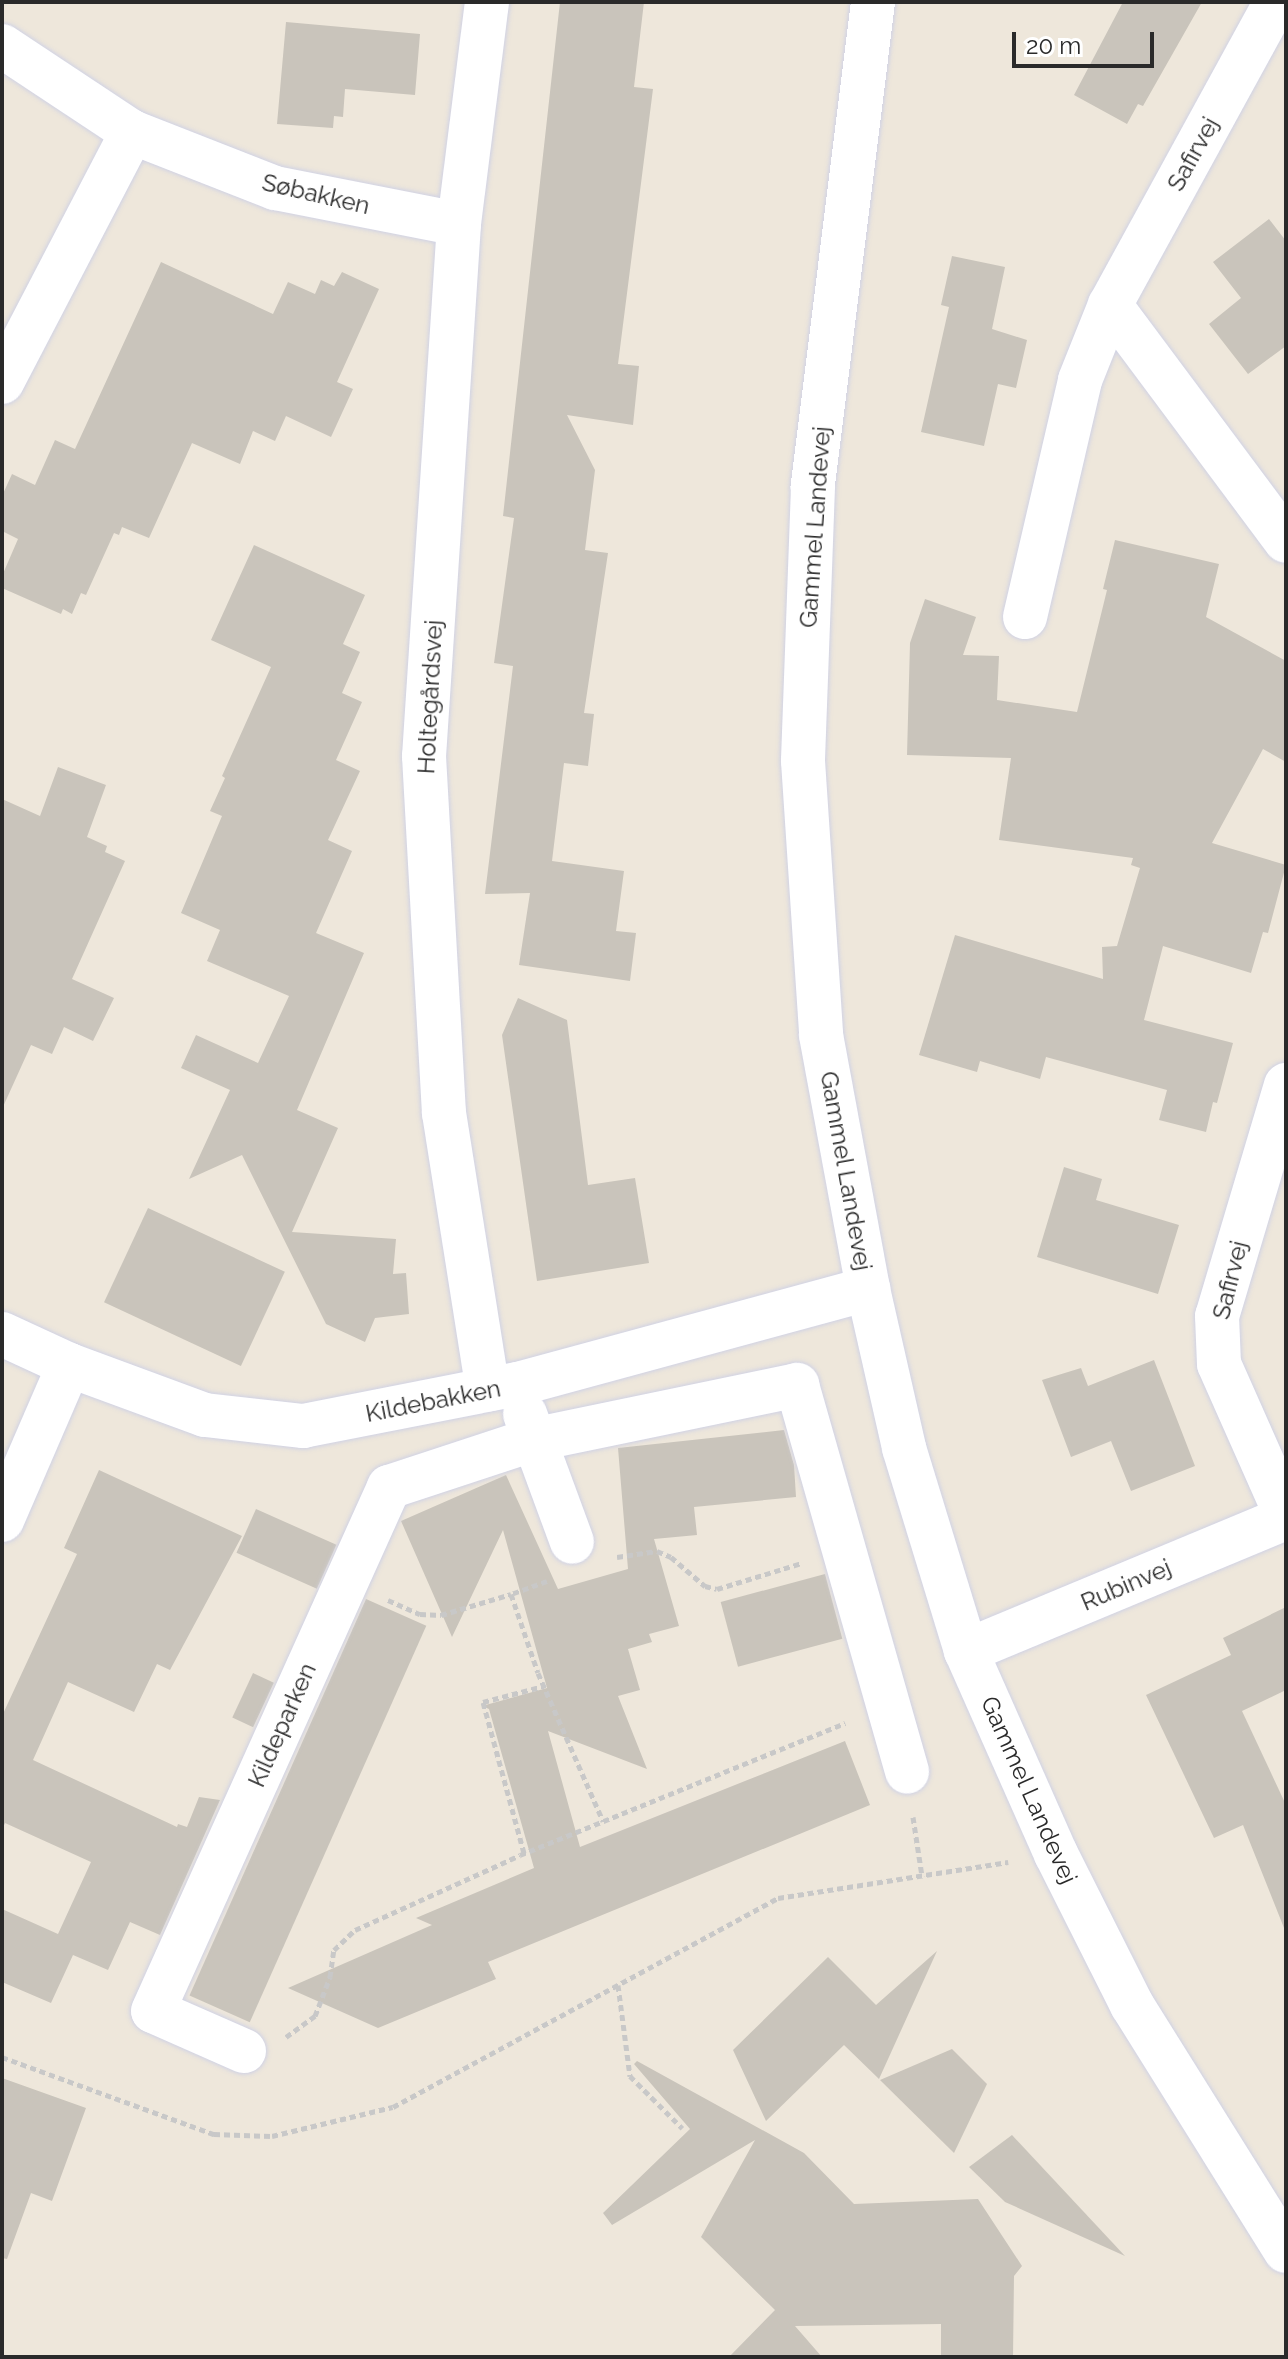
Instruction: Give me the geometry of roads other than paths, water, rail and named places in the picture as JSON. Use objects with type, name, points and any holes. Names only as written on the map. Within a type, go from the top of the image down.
[{"type":"street","name":"Holtegårdsvej","points":[[487,2],[459,224],[424,756],[444,1113],[503,1387]]},
{"type":"street","name":"Gammel Landevej","points":[[873,2],[813,487],[803,761],[821,1035],[868,1289],[904,1448],[966,1651],[1056,1854],[1132,2005],[1286,2251]]},
{"type":"street","name":"Safirvej","points":[[1025,617],[1080,380],[1110,305],[1276,2]]},
{"type":"street","name":"Søbakken","points":[[2,46],[132,132],[275,188],[459,224]]},
{"type":"street","points":[[2,382],[132,132]]},
{"type":"street","points":[[1110,305],[1286,541]]},
{"type":"street","name":"Safirvej","points":[[1286,1085],[1217,1316],[1219,1364],[1286,1517]]},
{"type":"street","name":"Kildebakken","points":[[2,1334],[69,1365],[205,1415],[303,1426],[503,1387],[868,1289]]},
{"type":"street","points":[[2,1520],[69,1365]]},
{"type":"street","name":"Kildeparken","points":[[244,2051],[153,2011],[389,1487],[532,1440],[797,1385],[907,1772]]},
{"type":"street","points":[[503,1387],[532,1440],[578,1560]]},
{"type":"street","name":"Rubinvej","points":[[966,1651],[1286,1517]]}]
